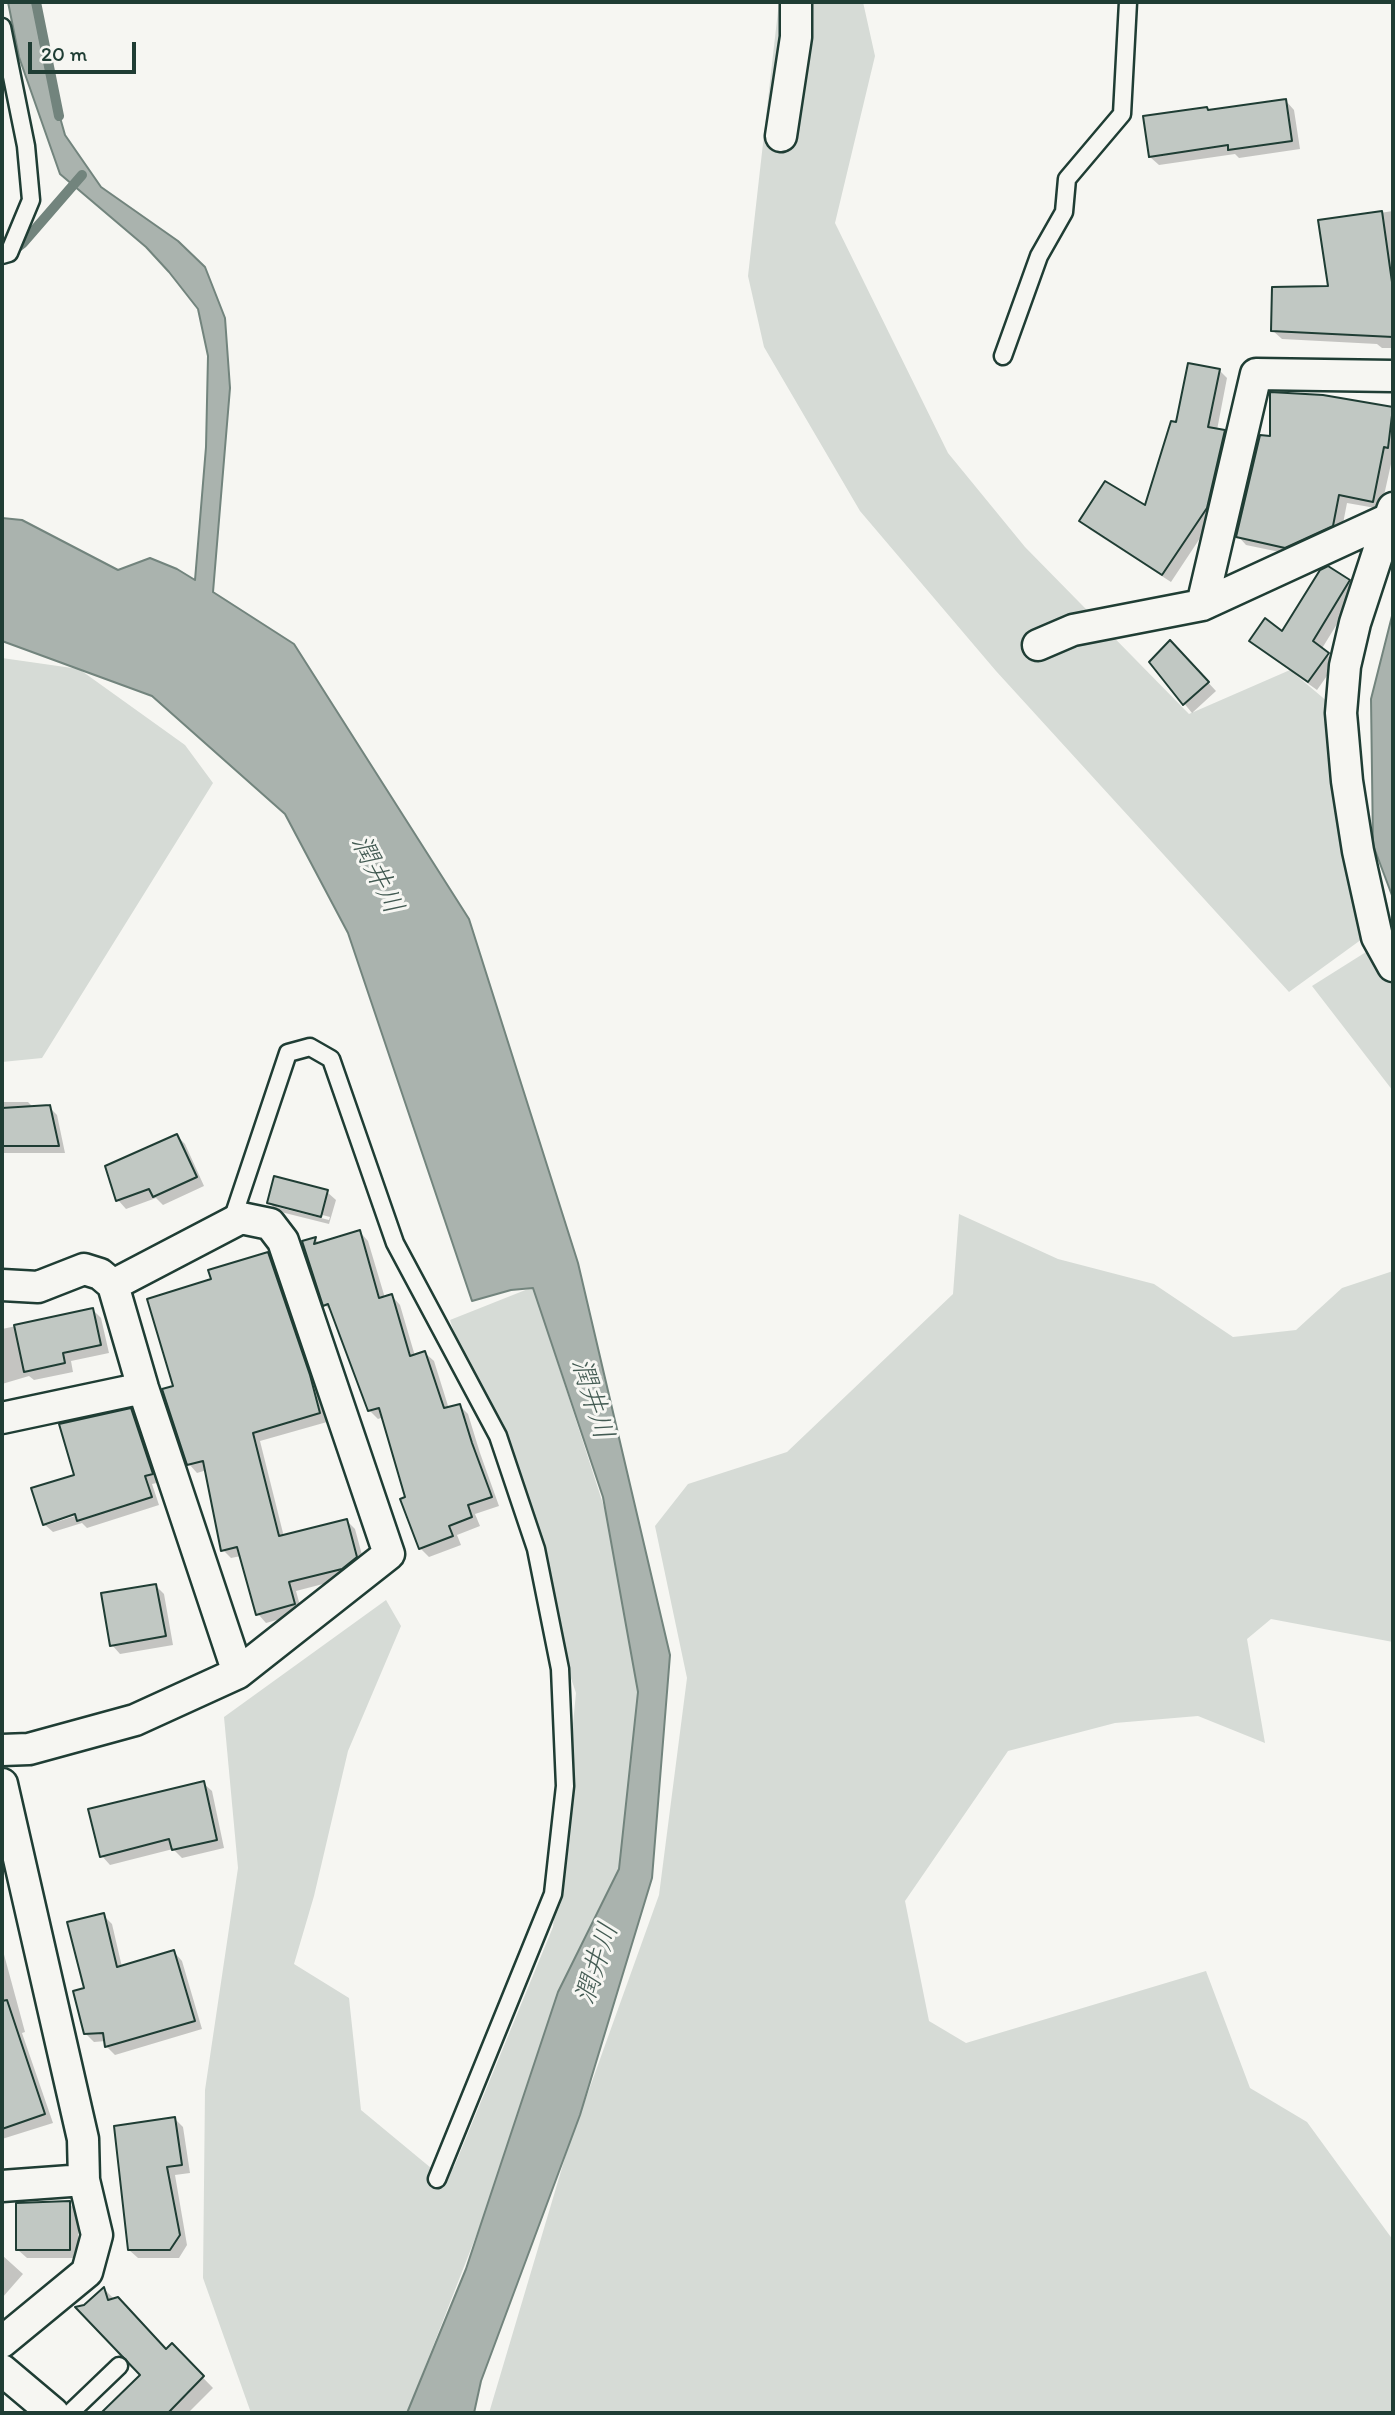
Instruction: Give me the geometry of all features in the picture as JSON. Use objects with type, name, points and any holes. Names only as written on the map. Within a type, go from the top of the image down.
[{"type":"street","points":[[780,136],[796,37],[796,2]]},
{"type":"street","points":[[1202,605],[1256,374],[1393,376]]},
{"type":"street","points":[[1038,645],[1073,630],[1202,605],[1391,513]]},
{"type":"street","points":[[1391,513],[1355,623],[1341,713],[1347,781],[1358,851],[1377,937],[1393,966]]},
{"type":"street","points":[[2,1750],[29,1749],[135,1720],[238,1673],[389,1554],[283,1241],[270,1224],[240,1218],[113,1285]]},
{"type":"street","points":[[2,1285],[38,1287],[84,1269],[100,1274],[113,1285],[143,1388],[238,1673]]},
{"type":"street","points":[[2,1418],[143,1388]]},
{"type":"street","points":[[2,1784],[83,2139],[84,2180],[97,2235],[87,2272],[2,2342]]},
{"type":"street","points":[[2,2186],[84,2180]]},
{"type":"street","points":[[2,2370],[53,2413]]},
{"type":"lane","points":[[1003,356],[1039,256],[1064,212],[1067,179],[1122,114],[1128,2]]},
{"type":"lane","points":[[2,27],[26,146],[31,200],[9,253],[2,255]]},
{"type":"lane","points":[[231,1223],[288,1054],[310,1047],[331,1059],[395,1243],[498,1437],[536,1549],[560,1668],[565,1786],[553,1894],[437,2179]]},
{"type":"lane","points":[[70,2413],[118,2366]]},
{"type":"shaded area","points":[[779,2],[863,2],[875,56],[835,223],[948,453],[1025,547],[1189,714],[1290,670],[1341,713],[1391,918],[1289,992],[996,671],[860,511],[764,347],[748,276]]},
{"type":"shaded area","points":[[2,658],[79,669],[185,745],[213,783],[42,1058],[2,1062]]},
{"type":"shaded area","points":[[1393,935],[1393,1091],[1312,986]]},
{"type":"shaded area","points":[[959,1214],[1058,1259],[1154,1284],[1233,1337],[1296,1330],[1342,1288],[1393,1271],[1393,1642],[1271,1619],[1247,1639],[1265,1743],[1198,1716],[1115,1723],[1008,1751],[905,1901],[929,2021],[966,2043],[1206,1971],[1250,2088],[1307,2122],[1393,2240],[1393,2413],[489,2413],[567,2151],[659,1895],[687,1678],[655,1526],[688,1484],[787,1452],[953,1294]]},
{"type":"shaded area","points":[[533,1287],[605,1510],[638,1692],[619,1869],[407,2413],[251,2413],[203,2278],[205,2090],[238,1868],[224,1717],[386,1600],[401,1626],[348,1751],[314,1896],[294,1964],[349,1998],[361,2110],[431,2168],[454,2167],[553,1927],[576,1693],[450,1320]]},
{"type":"water","name":"潤井川","points":[[8,2],[33,2],[44,61],[65,135],[101,187],[178,241],[205,267],[225,318],[230,388],[213,592],[294,644],[469,919],[578,1263],[670,1655],[652,1878],[580,2115],[481,2381],[474,2413],[407,2413],[466,2269],[558,1992],[619,1869],[638,1692],[603,1497],[533,1288],[511,1290],[472,1301],[348,933],[285,814],[152,696],[2,641],[2,518],[22,520],[118,570],[150,558],[195,580],[206,447],[208,356],[198,309],[169,272],[146,247],[60,174],[19,57]]},
{"type":"water","points":[[1393,612],[1393,898],[1373,845],[1371,699]]},
{"type":"building","points":[[1286,99],[1292,141],[1228,150],[1228,145],[1149,157],[1143,116]]},
{"type":"building","points":[[1382,211],[1393,289],[1393,337],[1271,331],[1272,287],[1328,286],[1318,220]]},
{"type":"building","points":[[1188,363],[1220,369],[1208,427],[1225,430],[1207,508],[1162,575],[1079,521],[1105,481],[1145,505],[1171,421],[1176,422]]},
{"type":"building","points":[[1270,392],[1323,395],[1393,407],[1388,448],[1384,447],[1373,502],[1339,495],[1333,526],[1285,548],[1236,537],[1260,435],[1270,436]]},
{"type":"building","points":[[1328,566],[1350,580],[1313,641],[1329,653],[1308,682],[1249,641],[1265,618],[1282,631],[1320,570]]},
{"type":"building","points":[[1170,640],[1209,682],[1183,705],[1149,662]]},
{"type":"building","points":[[50,1105],[59,1146],[2,1146],[2,1108]]},
{"type":"building","points":[[177,1134],[197,1177],[153,1197],[149,1189],[116,1201],[105,1166]]},
{"type":"building","points":[[274,1176],[328,1190],[321,1217],[267,1203]]},
{"type":"building","points":[[360,1230],[379,1298],[392,1294],[410,1356],[425,1351],[444,1408],[460,1404],[492,1497],[468,1505],[472,1517],[449,1526],[453,1536],[419,1549],[400,1499],[405,1497],[379,1408],[368,1411],[328,1304],[323,1306],[302,1241],[316,1237],[314,1244]]},
{"type":"building","points":[[268,1252],[310,1375],[320,1413],[253,1433],[279,1536],[347,1519],[357,1557],[342,1569],[289,1582],[295,1604],[256,1615],[237,1547],[221,1551],[203,1461],[187,1465],[162,1389],[173,1386],[147,1299],[211,1279],[208,1270]]},
{"type":"building","points":[[93,1308],[101,1345],[63,1353],[65,1363],[24,1372],[14,1325]]},
{"type":"building","points":[[131,1408],[153,1474],[145,1476],[152,1497],[77,1521],[75,1514],[43,1525],[31,1488],[74,1475],[59,1424]]},
{"type":"building","points":[[156,1584],[166,1636],[110,1646],[101,1593]]},
{"type":"building","points":[[204,1781],[217,1840],[172,1850],[169,1839],[100,1857],[88,1809]]},
{"type":"building","points":[[104,1913],[117,1967],[174,1950],[195,2021],[105,2047],[103,2033],[84,2034],[73,1991],[84,1988],[67,1922]]},
{"type":"building","points":[[7,2000],[45,2114],[2,2129],[2,2001]]},
{"type":"building","points":[[175,2117],[182,2165],[167,2167],[180,2235],[170,2250],[128,2250],[114,2126]]},
{"type":"building","points":[[70,2201],[70,2250],[16,2250],[16,2203]]},
{"type":"building","points":[[104,2287],[108,2300],[118,2297],[166,2349],[172,2343],[204,2376],[168,2413],[101,2413],[140,2375],[75,2307],[84,2305]]},
{"type":"waterway","points":[[36,2],[59,116]]},
{"type":"waterway","points":[[10,253],[23,243],[82,175]]}]
